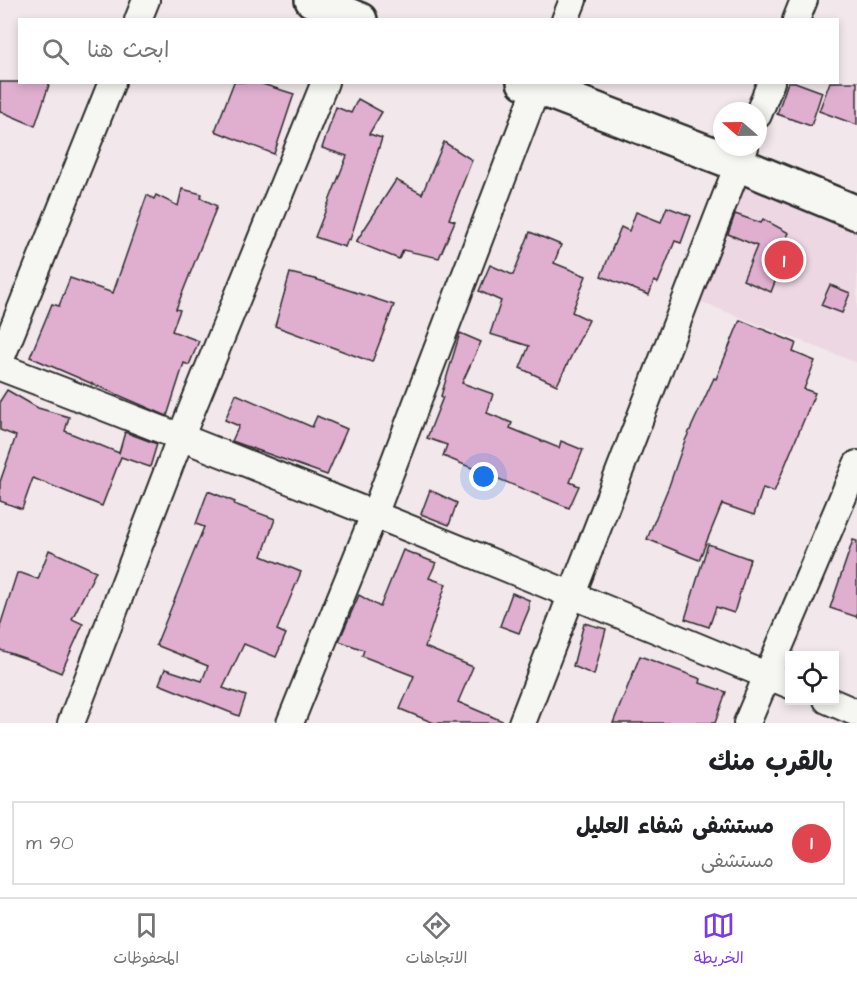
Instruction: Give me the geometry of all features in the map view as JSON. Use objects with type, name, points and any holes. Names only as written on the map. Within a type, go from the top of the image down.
[{"type":"street","points":[[139,18],[146,0]]},
{"type":"street","points":[[312,0],[356,14]]},
{"type":"street","points":[[566,18],[573,0]]},
{"type":"street","points":[[797,18],[804,0]]},
{"type":"street","points":[[0,361],[111,84]]},
{"type":"street","points":[[71,723],[181,436],[324,84]]},
{"type":"street","points":[[290,723],[374,515],[533,84],[713,146]]},
{"type":"street","points":[[763,102],[770,84]]},
{"type":"street","points":[[522,723],[742,156],[857,213]]},
{"type":"street","points":[[0,367],[181,436],[571,593],[785,683]]},
{"type":"street","points":[[747,723],[857,464]]},
{"type":"street","points":[[838,705],[857,713]]},
{"type":"shaded area","points":[[743,177],[857,220],[857,363],[696,300]]},
{"type":"building","points":[[0,82],[49,84],[35,126],[0,111]]},
{"type":"building","points":[[857,82],[857,125],[819,111],[829,84]]},
{"type":"building","points":[[233,84],[262,84],[294,94],[274,154],[215,131]]},
{"type":"building","points":[[787,84],[800,84],[822,92],[811,126],[777,114]]},
{"type":"building","points":[[358,99],[382,112],[369,134],[382,138],[350,240],[348,239],[345,247],[315,237],[347,156],[322,148],[336,107],[351,113]]},
{"type":"building","points":[[444,142],[472,160],[449,219],[455,221],[439,258],[403,250],[399,259],[356,242],[396,180],[422,194]]},
{"type":"building","points":[[182,189],[202,194],[201,198],[217,206],[176,309],[180,310],[172,331],[199,341],[189,365],[184,363],[167,416],[30,357],[52,304],[59,306],[70,278],[113,293],[147,195],[154,199],[156,195],[178,206]]},
{"type":"building","points":[[667,207],[691,216],[681,243],[675,241],[658,283],[654,281],[649,295],[601,276],[621,227],[629,231],[636,212],[661,222]]},
{"type":"building","points":[[735,214],[761,223],[763,219],[789,233],[775,261],[782,264],[771,292],[743,280],[757,246],[728,234]]},
{"type":"building","points":[[530,232],[561,245],[554,263],[586,276],[572,312],[589,320],[557,385],[520,368],[529,346],[490,334],[501,301],[479,291],[490,265],[513,275]]},
{"type":"building","points":[[290,273],[394,305],[372,362],[275,326]]},
{"type":"building","points":[[830,285],[850,293],[842,313],[821,305]]},
{"type":"building","points":[[740,320],[796,343],[793,352],[815,361],[804,389],[815,393],[774,492],[763,488],[754,515],[722,504],[699,560],[647,539],[684,443],[714,378],[716,379]]},
{"type":"building","points":[[460,333],[481,342],[462,383],[493,394],[487,413],[512,423],[510,428],[559,448],[561,441],[583,450],[570,482],[579,486],[569,508],[443,456],[447,445],[427,438],[443,397],[441,396]]},
{"type":"building","points":[[7,390],[38,408],[69,417],[65,431],[119,453],[125,432],[157,444],[150,467],[121,457],[102,506],[33,478],[22,509],[0,501],[0,482],[16,436],[0,430],[0,401]]},
{"type":"building","points":[[236,394],[312,427],[317,416],[347,429],[327,475],[232,441],[239,426],[225,420]]},
{"type":"building","points":[[430,490],[457,503],[449,525],[421,514]]},
{"type":"building","points":[[208,491],[235,502],[234,504],[275,519],[262,556],[301,572],[277,630],[286,634],[276,657],[244,644],[223,688],[246,696],[239,716],[159,684],[165,669],[202,681],[208,666],[156,645],[204,527],[196,524]]},
{"type":"building","points":[[853,540],[857,541],[857,617],[830,608]]},
{"type":"building","points":[[708,544],[750,559],[734,613],[716,607],[709,627],[685,619]]},
{"type":"building","points":[[49,550],[96,571],[72,619],[83,624],[61,673],[0,650],[0,626],[17,573],[38,579]]},
{"type":"building","points":[[403,550],[436,563],[429,578],[446,584],[425,647],[473,667],[458,702],[507,723],[434,723],[400,709],[414,676],[362,656],[364,650],[339,641],[359,595],[380,607]]},
{"type":"building","points":[[512,593],[529,600],[529,609],[519,633],[500,626]]},
{"type":"building","points":[[584,623],[606,629],[594,675],[573,666]]},
{"type":"building","points":[[640,656],[701,679],[700,683],[726,692],[715,723],[613,723]]},
{"type":"place","name":"مستشفى شفاء العليل","points":[[784,260]]}]
